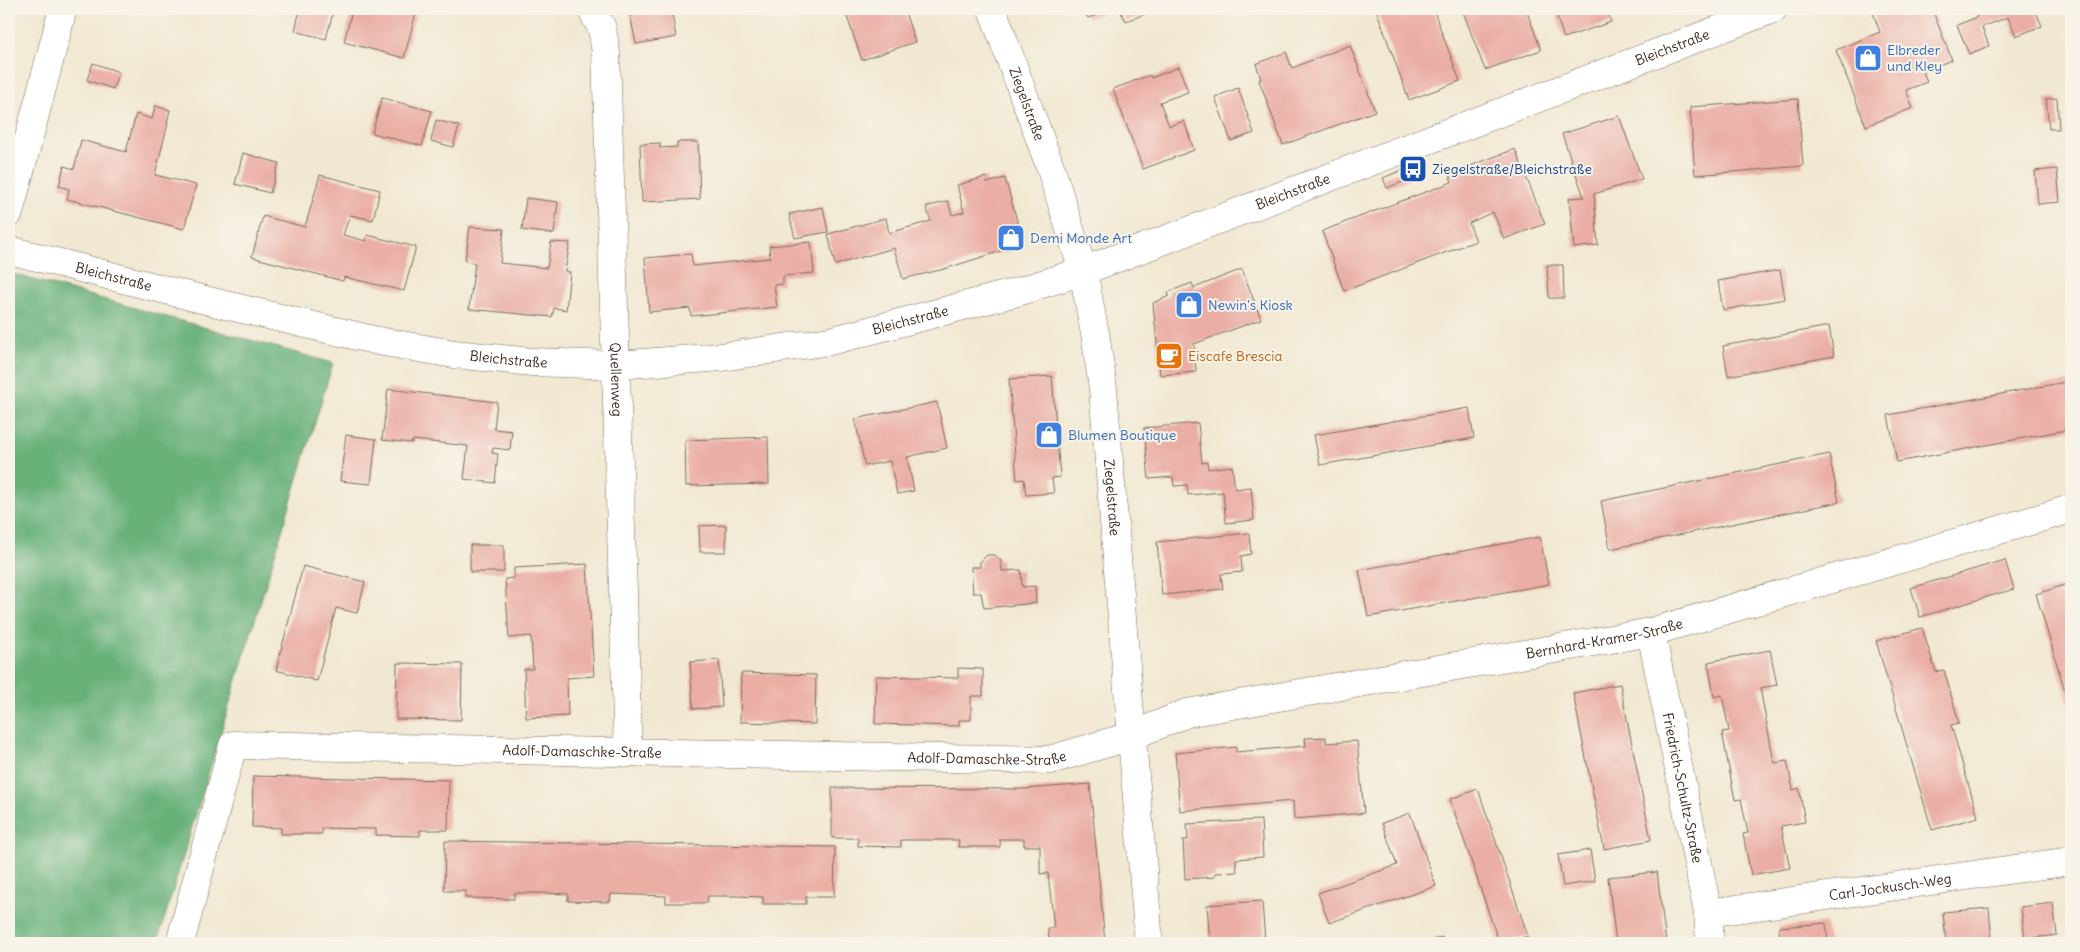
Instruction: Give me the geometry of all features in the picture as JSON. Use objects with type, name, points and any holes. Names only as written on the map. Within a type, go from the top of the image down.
[{"type":"street","points":[[9,213],[63,9]]},
{"type":"street","name":"Quellenweg","points":[[591,9],[602,28],[606,53],[628,753]]},
{"type":"street","name":"Ziegelstraße","points":[[992,9],[1051,169],[1083,271],[1096,339],[1103,389],[1149,943]]},
{"type":"street","name":"Bleichstraße","points":[[9,250],[213,302],[378,341],[454,354],[532,362],[616,365],[722,357],[830,341],[1017,292],[1083,271],[1773,9]]},
{"type":"street","name":"Bernhard-Kramer-Straße","points":[[1131,736],[1187,713],[1651,632],[2071,509]]},
{"type":"street","name":"Friedrich-Schultz-Straße","points":[[1651,632],[1708,913],[1710,943]]},
{"type":"street","name":"Adolf-Damaschke-Straße","points":[[180,943],[233,745],[1050,760],[1131,736]]},
{"type":"street","name":"Carl-Jockusch-Weg","points":[[1708,913],[2071,861]]},
{"type":"green space","points":[[9,273],[333,363],[157,943],[9,943]]},
{"type":"building","points":[[300,9],[334,9],[326,39],[295,31]]},
{"type":"building","points":[[349,9],[417,9],[404,58],[344,42],[352,10]]},
{"type":"building","points":[[629,9],[671,9],[676,37],[636,44]]},
{"type":"building","points":[[863,9],[904,9],[915,42],[862,60],[846,14]]},
{"type":"building","points":[[1084,9],[1115,9],[1088,18]]},
{"type":"building","points":[[1119,9],[1143,9],[1145,14],[1126,21]]},
{"type":"building","points":[[1376,9],[1433,9],[1460,81],[1409,100]]},
{"type":"building","points":[[1462,9],[1526,9],[1541,50],[1485,70]]},
{"type":"building","points":[[1554,9],[1606,9],[1611,22],[1564,38]]},
{"type":"building","points":[[1883,9],[1932,9],[1952,60],[1923,71],[1927,82],[1906,90],[1913,108],[1866,126],[1836,50],[1880,32],[1873,13]]},
{"type":"building","points":[[1974,9],[2035,9],[2042,26],[2016,36],[2008,17],[1982,27],[1989,46],[1969,54],[1957,25],[1977,17]]},
{"type":"building","points":[[1350,45],[1375,111],[1283,145],[1259,80],[1261,79],[1256,64],[1286,52],[1292,68]]},
{"type":"building","points":[[93,63],[119,72],[113,89],[87,80]]},
{"type":"building","points":[[1179,67],[1188,92],[1160,102],[1169,126],[1184,121],[1194,150],[1143,169],[1113,89],[1150,75],[1151,78]]},
{"type":"building","points":[[1238,88],[1254,133],[1231,141],[1215,97]]},
{"type":"building","points":[[382,98],[432,111],[422,146],[372,133]]},
{"type":"building","points":[[2057,98],[2059,129],[2049,129],[2046,99]]},
{"type":"building","points":[[1798,99],[1803,166],[1695,175],[1690,107]]},
{"type":"building","points":[[155,106],[170,110],[155,175],[196,185],[184,229],[67,199],[69,189],[59,186],[64,166],[74,169],[81,140],[126,152],[136,114],[152,119]]},
{"type":"building","points":[[1619,116],[1642,179],[1594,194],[1598,245],[1574,248],[1569,198],[1584,197],[1562,134]]},
{"type":"building","points":[[436,120],[459,126],[453,147],[431,141]]},
{"type":"building","points":[[677,142],[698,142],[700,199],[642,202],[640,144],[660,143],[660,148],[677,147]]},
{"type":"building","points":[[1515,149],[1545,224],[1504,239],[1493,212],[1469,223],[1476,241],[1344,291],[1322,231],[1452,182],[1449,174]]},
{"type":"building","points":[[243,153],[279,163],[270,193],[235,184]]},
{"type":"building","points":[[1405,169],[1410,179],[1387,188],[1383,178]]},
{"type":"building","points":[[2057,169],[2060,202],[2038,204],[2035,171]]},
{"type":"building","points":[[320,175],[380,190],[373,220],[350,215],[343,235],[366,241],[367,235],[416,247],[404,291],[344,277],[343,281],[252,257],[263,216],[305,227]]},
{"type":"building","points":[[986,177],[987,183],[1005,178],[1021,235],[1014,247],[944,269],[903,279],[894,248],[835,265],[828,234],[886,218],[889,233],[931,221],[926,207],[948,201],[952,215],[964,212],[957,185]]},
{"type":"building","points":[[526,198],[558,202],[554,234],[522,230]]},
{"type":"building","points":[[823,207],[828,232],[795,238],[789,214]]},
{"type":"building","points":[[470,227],[504,229],[500,263],[547,268],[551,242],[570,243],[565,271],[570,272],[566,310],[554,308],[552,317],[469,309],[475,263],[465,261]]},
{"type":"building","points":[[811,242],[814,273],[783,276],[783,284],[774,285],[777,307],[691,316],[690,308],[649,312],[645,258],[691,254],[693,266],[770,258],[769,246]]},
{"type":"building","points":[[1547,265],[1563,265],[1564,298],[1549,298]]},
{"type":"building","points":[[1242,269],[1261,319],[1194,344],[1196,372],[1160,375],[1153,303],[1169,296],[1168,292],[1192,283],[1194,288]]},
{"type":"building","points":[[1780,270],[1785,299],[1723,310],[1718,281]]},
{"type":"building","points":[[1829,326],[1834,356],[1728,376],[1723,346]]},
{"type":"building","points":[[1052,376],[1060,477],[1052,478],[1054,493],[1026,495],[1024,479],[1017,480],[1009,379]]},
{"type":"building","points":[[2071,381],[2071,429],[1897,462],[1888,415]]},
{"type":"building","points":[[388,389],[497,402],[494,429],[512,431],[510,450],[493,448],[492,453],[498,454],[495,483],[464,479],[468,446],[413,440],[412,443],[382,440]]},
{"type":"building","points":[[937,402],[947,448],[907,457],[914,491],[897,494],[890,461],[865,466],[855,419]]},
{"type":"building","points":[[1469,408],[1474,438],[1320,465],[1314,435]]},
{"type":"building","points":[[1198,423],[1202,463],[1207,462],[1208,469],[1232,466],[1235,489],[1251,487],[1254,520],[1226,523],[1223,492],[1188,495],[1187,485],[1174,486],[1173,477],[1149,479],[1144,428]]},
{"type":"building","points":[[346,435],[376,439],[371,484],[340,481]]},
{"type":"building","points":[[768,437],[769,484],[686,486],[685,440]]},
{"type":"building","points":[[1829,454],[1839,502],[1610,549],[1601,501]]},
{"type":"building","points":[[726,525],[726,552],[700,552],[699,526]]},
{"type":"building","points":[[1249,533],[1251,554],[1241,556],[1242,572],[1221,574],[1223,589],[1162,595],[1157,542]]},
{"type":"building","points":[[1540,537],[1549,584],[1368,617],[1359,570]]},
{"type":"building","points":[[470,545],[504,545],[504,572],[470,572]]},
{"type":"building","points":[[987,555],[995,555],[1001,561],[1002,571],[1021,570],[1022,587],[1035,586],[1036,603],[984,608],[981,593],[973,593],[971,567],[980,567],[980,562]]},
{"type":"building","points":[[2005,560],[2014,589],[1920,617],[1911,588]]},
{"type":"building","points":[[587,564],[594,676],[567,678],[568,716],[526,718],[524,669],[533,669],[531,636],[509,638],[505,579],[514,578],[514,568]]},
{"type":"building","points":[[303,566],[365,582],[357,613],[336,608],[317,681],[276,670]]},
{"type":"building","points":[[2071,583],[2071,711],[2036,594]]},
{"type":"building","points":[[1922,628],[1936,672],[1944,670],[1959,723],[1951,725],[1978,817],[1932,830],[1876,641]]},
{"type":"building","points":[[1770,650],[1777,685],[1760,688],[1773,757],[1775,763],[1787,761],[1793,790],[1799,788],[1805,822],[1781,826],[1790,868],[1751,875],[1743,834],[1748,833],[1741,799],[1735,800],[1722,732],[1729,731],[1722,695],[1714,697],[1708,662]]},
{"type":"building","points":[[719,660],[722,707],[693,709],[690,662]]},
{"type":"building","points":[[397,663],[462,664],[461,720],[396,719]]},
{"type":"building","points":[[958,668],[983,669],[983,696],[971,696],[971,720],[959,720],[959,726],[875,724],[876,676],[958,678]]},
{"type":"building","points":[[741,673],[816,675],[815,724],[740,722]]},
{"type":"building","points":[[1620,684],[1651,840],[1604,849],[1573,693]]},
{"type":"building","points":[[1326,737],[1326,743],[1357,741],[1364,813],[1294,819],[1293,801],[1180,811],[1175,753],[1236,747],[1236,752],[1306,746],[1305,738]]},
{"type":"building","points":[[253,776],[449,780],[448,830],[420,830],[420,836],[376,835],[376,829],[322,828],[322,834],[281,834],[281,828],[252,827]]},
{"type":"building","points":[[1090,784],[1105,943],[1049,943],[1048,928],[1054,928],[1048,873],[1040,874],[1040,846],[1024,846],[1024,839],[1000,839],[1000,847],[958,847],[959,840],[901,840],[901,847],[858,846],[858,838],[832,838],[832,788],[1024,789]]},
{"type":"building","points":[[1478,789],[1528,936],[1506,943],[1499,943],[1450,799]]},
{"type":"building","points":[[1410,813],[1436,886],[1329,923],[1318,893],[1397,865],[1382,823]]},
{"type":"building","points":[[1261,820],[1263,857],[1236,859],[1237,872],[1215,873],[1215,877],[1185,879],[1183,840],[1188,840],[1187,824]]},
{"type":"building","points":[[445,841],[835,847],[834,897],[806,897],[806,904],[763,904],[763,897],[735,896],[708,896],[707,903],[666,903],[666,896],[611,894],[610,902],[568,901],[568,894],[542,893],[514,893],[514,899],[465,898],[466,891],[444,891]]},
{"type":"building","points":[[1590,850],[1595,881],[1563,886],[1558,855]]},
{"type":"building","points":[[1657,872],[1666,943],[1616,943],[1608,877]]},
{"type":"building","points":[[1262,901],[1265,943],[1210,943],[1207,905]]},
{"type":"building","points":[[2053,903],[2057,935],[2025,939],[2021,907]]},
{"type":"building","points":[[1989,908],[1992,943],[1946,943],[1943,912]]},
{"type":"building","points":[[1826,923],[1828,943],[1780,943],[1779,927]]},
{"type":"building","points":[[1442,937],[1444,943],[1423,943]]},
{"type":"place","name":"Elbreder und Kley","points":[[1868,58]]},
{"type":"place","name":"Ziegelstraße/Bleichstraße","points":[[1413,169]]},
{"type":"place","name":"Demi Monde Art","points":[[1011,238]]},
{"type":"place","name":"Newin's Kiosk","points":[[1189,305]]},
{"type":"place","name":"Eiscafe Brescia","points":[[1169,356]]},
{"type":"place","name":"Blumen Boutique","points":[[1049,435]]}]
